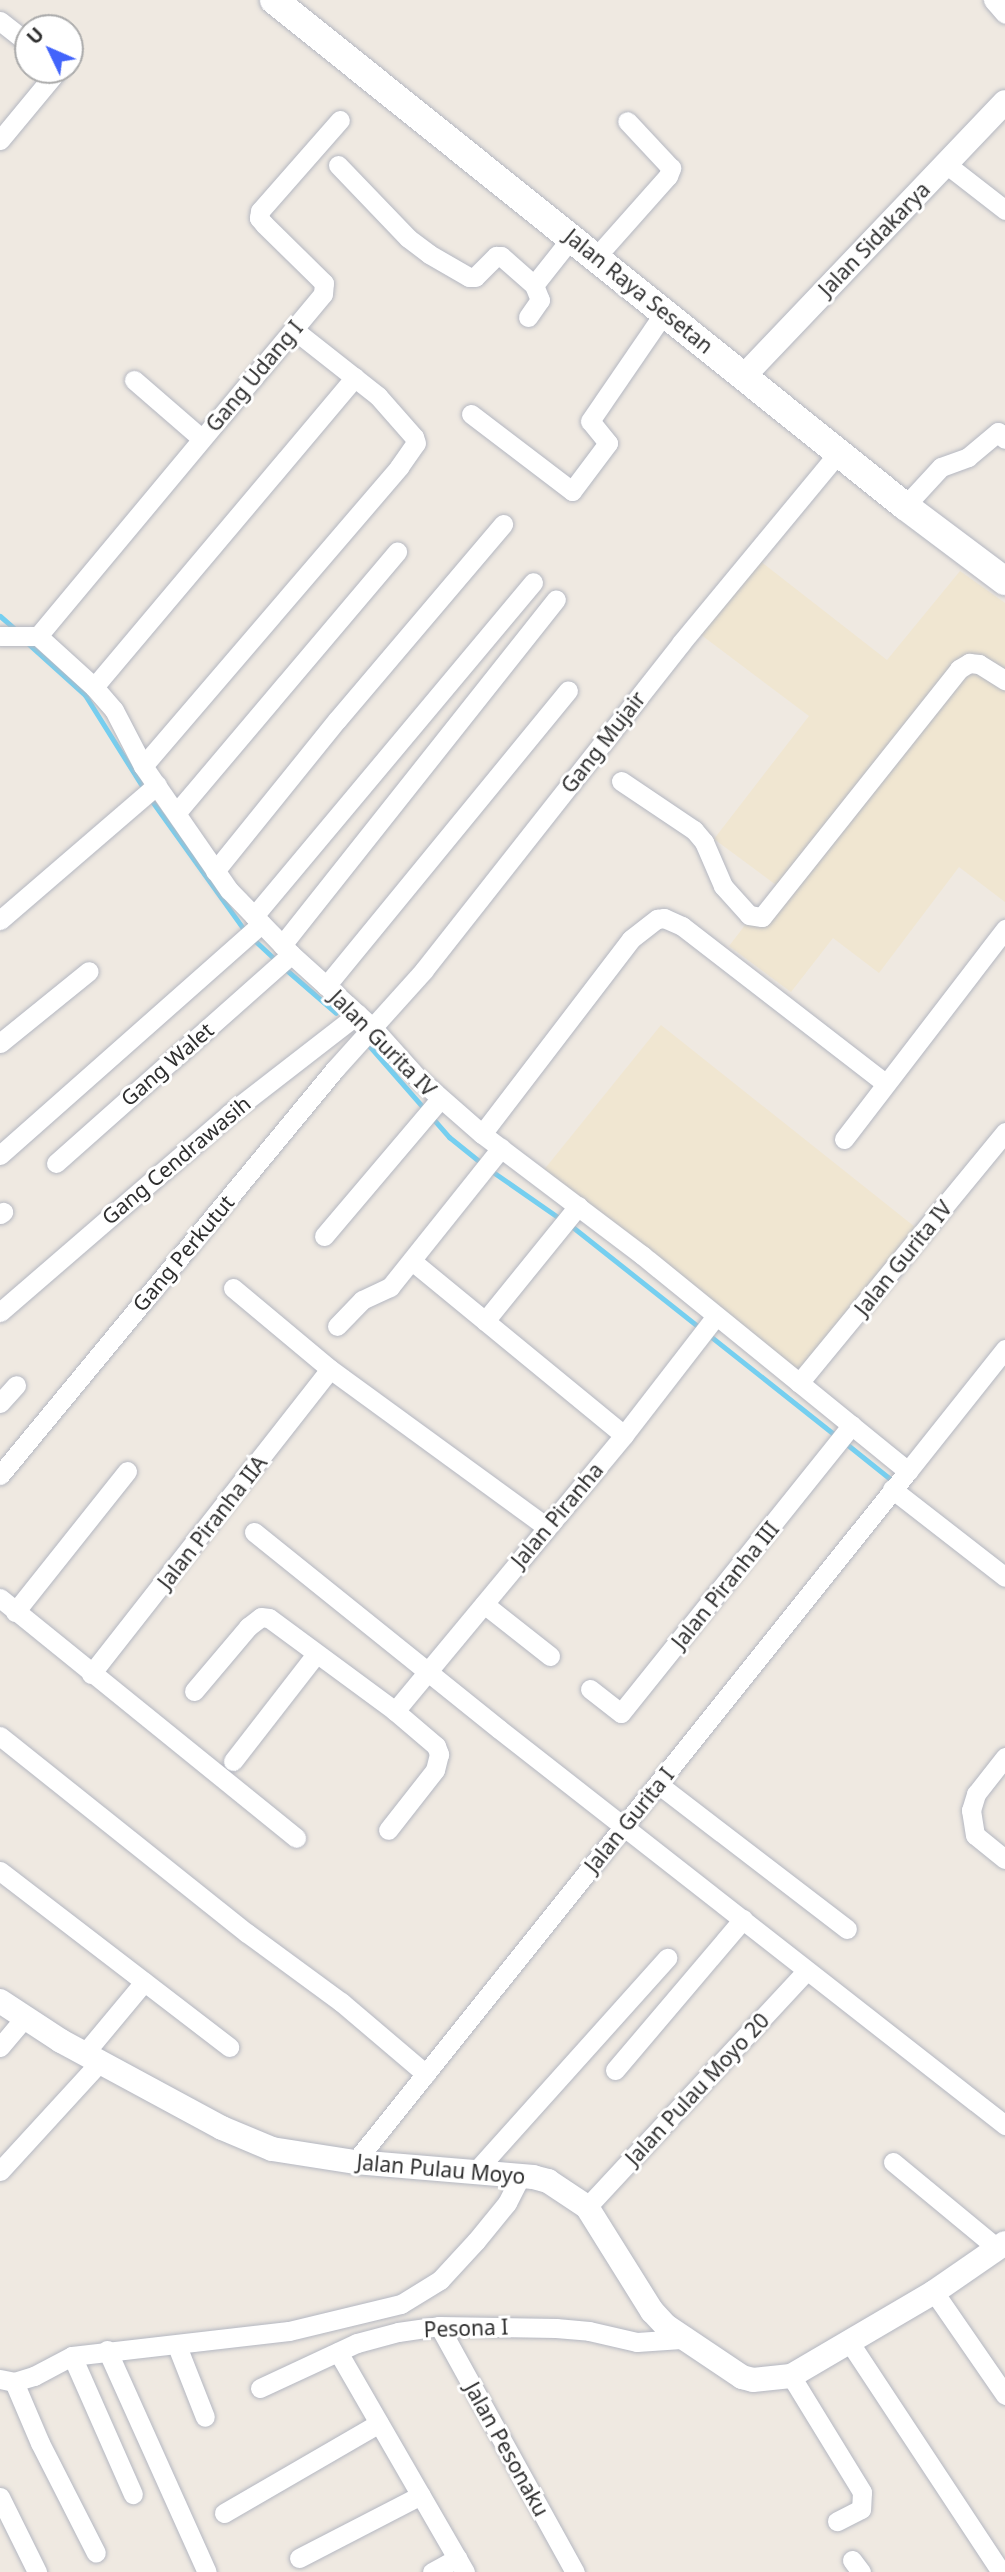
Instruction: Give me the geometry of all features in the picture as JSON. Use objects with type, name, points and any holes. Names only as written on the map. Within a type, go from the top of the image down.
[{"type":"main road","name":"Jalan Raya Sesetan","points":[[274,0],[838,453],[1005,581]]},
{"type":"street","points":[[993,0],[1005,14]]},
{"type":"street","points":[[0,21],[14,32]]},
{"type":"street","points":[[0,140],[46,84]]},
{"type":"street","name":"Jalan Sidakarya","points":[[744,376],[1005,102]]},
{"type":"street","name":"Gang Udang I","points":[[21,636],[201,438],[323,294],[324,283],[259,218],[260,211],[340,120]]},
{"type":"street","points":[[596,257],[668,176],[671,168],[627,121]]},
{"type":"street","points":[[946,164],[1005,210]]},
{"type":"street","points":[[338,165],[408,238],[429,254],[470,277],[482,271],[493,257],[501,256],[534,285],[540,300],[528,317]]},
{"type":"street","points":[[534,285],[572,237]]},
{"type":"street","points":[[471,414],[572,491],[608,443],[590,421],[664,313]]},
{"type":"street","points":[[143,766],[399,467],[416,443],[389,407],[294,330]]},
{"type":"street","points":[[94,687],[355,377]]},
{"type":"street","points":[[134,380],[201,438]]},
{"type":"street","points":[[905,506],[941,467],[968,457],[998,432],[1005,439]]},
{"type":"street","name":"Gang Mujair","points":[[366,1036],[590,762],[681,643],[838,453]]},
{"type":"street","points":[[215,871],[337,720],[503,524]]},
{"type":"street","points":[[177,812],[397,552]]},
{"type":"street","points":[[0,1155],[240,942],[533,583]]},
{"type":"street","name":"Gang Walet","points":[[56,1163],[284,956],[556,599]]},
{"type":"street","name":"Jalan Gurita IV","points":[[21,636],[94,687],[114,710],[143,766],[149,792],[177,812],[215,871],[284,956],[326,986],[358,1014],[366,1036],[500,1150],[571,1215],[799,1383],[845,1434],[1005,1577]]},
{"type":"street","points":[[621,781],[700,836],[723,886],[749,915],[762,917],[959,669],[969,663],[979,664],[1005,680]]},
{"type":"street","points":[[326,986],[568,690]]},
{"type":"street","points":[[0,920],[149,792]]},
{"type":"street","points":[[482,1135],[631,939],[657,919],[664,918],[692,934],[886,1083]]},
{"type":"street","points":[[844,1139],[1001,941]]},
{"type":"street","points":[[0,1044],[84,975]]},
{"type":"street","name":"Gang Cendrawasih","points":[[0,1312],[229,1114],[358,1014]]},
{"type":"street","name":"Gang Perkutut","points":[[0,1475],[366,1036]]},
{"type":"street","points":[[324,1236],[439,1100]]},
{"type":"street","name":"Jalan Gurita IV","points":[[799,1383],[1005,1132]]},
{"type":"street","points":[[337,1326],[362,1300],[390,1287],[500,1150]]},
{"type":"street","points":[[485,1321],[571,1215]]},
{"type":"street","points":[[412,1261],[624,1435]]},
{"type":"street","points":[[233,1288],[330,1369],[547,1528]]},
{"type":"street","name":"Jalan Piranha","points":[[395,1711],[624,1435],[714,1319]]},
{"type":"street","name":"Jalan Gurita I","points":[[355,2162],[1005,1349]]},
{"type":"street","name":"Jalan Piranha IIA","points":[[92,1674],[330,1369]]},
{"type":"street","points":[[0,1403],[16,1385]]},
{"type":"street","name":"Jalan Piranha III","points":[[590,1689],[621,1713],[845,1434]]},
{"type":"street","points":[[15,1612],[127,1471]]},
{"type":"street","points":[[254,1532],[806,1971],[1005,2125]]},
{"type":"street","points":[[0,1598],[296,1838]]},
{"type":"street","points":[[484,1604],[550,1656]]},
{"type":"street","points":[[194,1690],[248,1627],[261,1617],[269,1618],[395,1711],[436,1746],[439,1754],[435,1770],[388,1830]]},
{"type":"street","points":[[233,1761],[316,1654]]},
{"type":"street","points":[[0,1736],[237,1925],[341,2002],[426,2074]]},
{"type":"street","points":[[1005,1757],[976,1794],[971,1810],[975,1835],[1005,1859]]},
{"type":"street","points":[[658,1784],[847,1929]]},
{"type":"street","points":[[0,1871],[229,2047]]},
{"type":"street","points":[[615,2070],[743,1919]]},
{"type":"street","points":[[475,2172],[667,1958]]},
{"type":"street","name":"Jalan Pulau Moyo 20","points":[[587,2207],[806,1971]]},
{"type":"street","points":[[0,2171],[92,2058],[144,1982]]},
{"type":"street","name":"Jalan Pulau Moyo","points":[[0,2001],[92,2058],[246,2139],[272,2149],[355,2162],[521,2176],[548,2181],[587,2207],[652,2311],[681,2339],[742,2377],[768,2380],[791,2376],[934,2292],[1002,2246]]},
{"type":"street","points":[[0,2047],[24,2017]]},
{"type":"street","points":[[893,2162],[1002,2246]]},
{"type":"street","points":[[96,2553],[7,2380],[34,2376],[72,2356],[289,2331],[411,2300],[440,2280],[476,2241],[507,2203],[521,2176]]},
{"type":"street","points":[[934,2292],[1005,2395]]},
{"type":"street","name":"Pesona I","points":[[260,2388],[338,2352],[398,2332],[439,2326],[486,2324],[556,2328],[589,2331],[637,2342],[681,2339]]},
{"type":"street","name":"Jalan Pesonaku","points":[[439,2326],[575,2572]]},
{"type":"street","points":[[850,2343],[1002,2572]]},
{"type":"street","points":[[177,2346],[205,2417]]},
{"type":"street","points":[[107,2350],[207,2572]]},
{"type":"street","points":[[338,2352],[461,2565],[432,2572]]},
{"type":"street","points":[[72,2356],[133,2494]]},
{"type":"street","points":[[791,2376],[862,2492],[861,2509],[838,2521]]},
{"type":"street","points":[[224,2512],[379,2423]]},
{"type":"street","points":[[299,2557],[421,2495]]},
{"type":"street","points":[[0,2497],[37,2572]]},
{"type":"shaded area","points":[[755,557],[887,660],[960,571],[1005,603],[1005,902],[959,867],[879,973],[833,938],[791,992],[729,946],[776,885],[714,839],[809,716],[696,631]]},
{"type":"shaded area","points":[[661,1025],[915,1227],[797,1372],[543,1171]]},
{"type":"waterway","points":[[0,616],[16,630]]},
{"type":"waterway","points":[[24,640],[85,695],[144,789]]},
{"type":"waterway","points":[[149,797],[245,931]]},
{"type":"waterway","points":[[252,938],[276,960]]},
{"type":"waterway","points":[[283,967],[336,1013]]},
{"type":"waterway","points":[[365,1041],[449,1137],[490,1170],[562,1220]]},
{"type":"waterway","points":[[570,1225],[836,1436]]},
{"type":"waterway","points":[[844,1442],[894,1482]]}]
